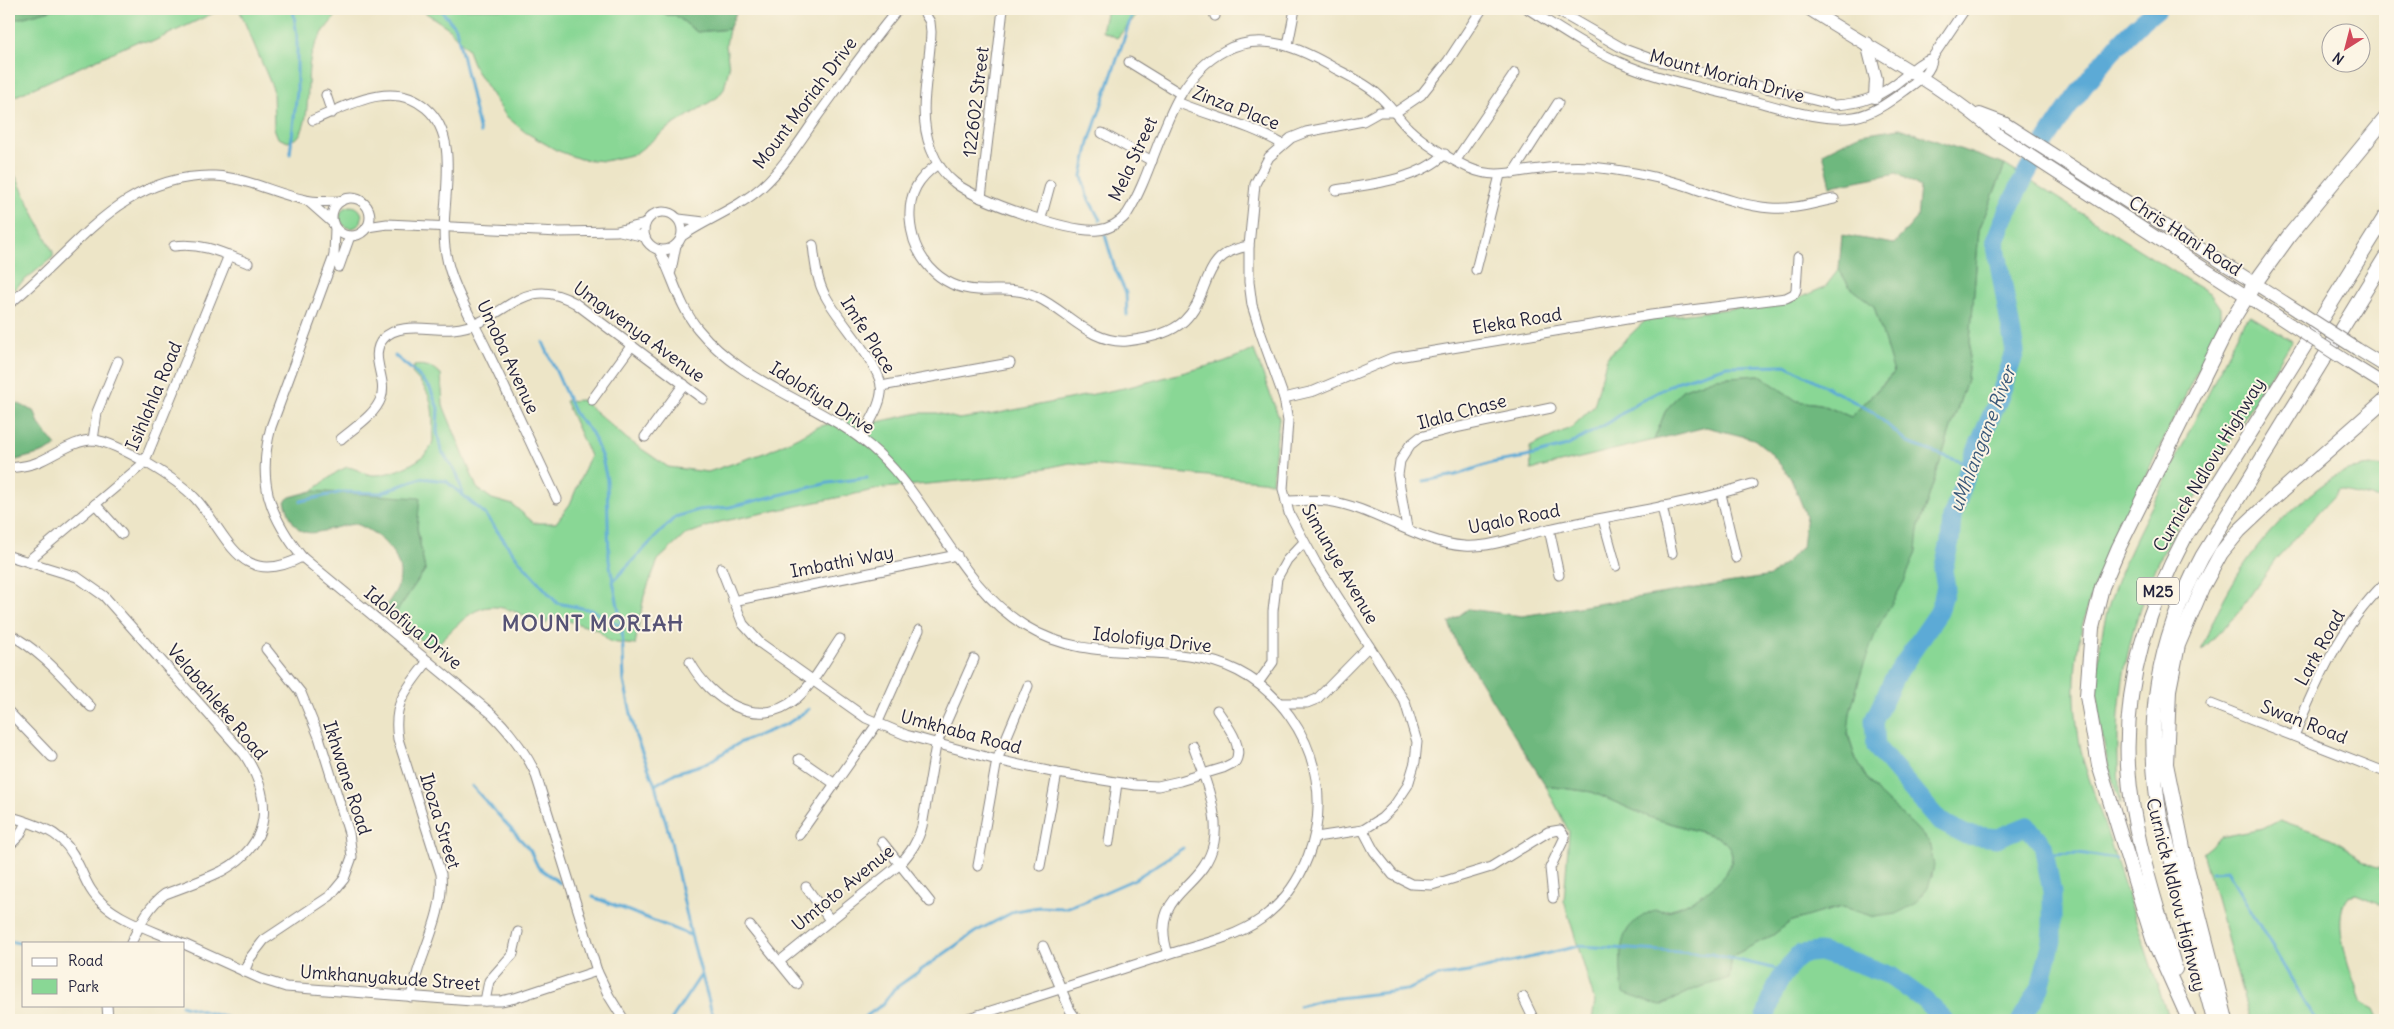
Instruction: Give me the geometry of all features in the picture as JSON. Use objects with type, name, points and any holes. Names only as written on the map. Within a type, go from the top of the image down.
[{"type":"main road","name":"Chris Hani Road","points":[[1809,9],[1867,43],[2000,128],[2096,182],[2385,366]]},
{"type":"main road","points":[[1867,43],[1876,79],[1875,97]]},
{"type":"main road","points":[[2188,1018],[2153,939],[2105,789],[2087,703],[2089,649],[2102,587],[2119,547],[2211,359],[2246,297],[2311,207],[2385,119]]},
{"type":"main road","name":"Chris Hani Road","points":[[2000,128],[2088,193],[2246,297],[2385,385]]},
{"type":"main road","name":"Curnick Ndlovu Highway","points":[[2188,1018],[2144,860],[2128,767],[2131,699],[2144,631],[2161,585],[2185,537],[2385,217]]},
{"type":"main road","name":"Curnick Ndlovu Highway","points":[[2214,1020],[2160,817],[2154,784],[2152,744],[2154,711],[2166,643],[2187,584],[2202,557],[2385,258]]},
{"type":"main road","points":[[2226,1020],[2187,868],[2166,764],[2169,690],[2178,645],[2203,586],[2221,554],[2233,539],[2277,494],[2385,400]]},
{"type":"street","name":"Mount Moriah Drive","points":[[676,245],[682,236],[704,222],[741,204],[764,185],[785,161],[875,36],[898,9]]},
{"type":"street","name":"Mela Street","points":[[922,9],[930,22],[931,32],[923,115],[926,133],[938,164],[953,182],[981,198],[1082,230],[1098,230],[1112,226],[1123,218],[1132,205],[1179,98],[1201,67],[1224,51],[1249,43],[1274,42],[1288,45],[1309,54],[1364,84],[1396,112],[1408,128],[1445,154],[1479,172],[1500,175],[1556,167],[1590,167],[1621,171],[1675,183],[1740,203],[1771,208],[1800,206],[1834,199]]},
{"type":"street","name":"122602 Street","points":[[981,198],[1003,9]]},
{"type":"street","points":[[1288,45],[1295,9]]},
{"type":"street","name":"Simunye Avenue","points":[[1316,837],[1363,830],[1382,818],[1394,806],[1408,785],[1415,762],[1418,742],[1405,702],[1294,526],[1286,501],[1283,489],[1283,470],[1287,453],[1288,421],[1284,398],[1252,306],[1249,282],[1249,246],[1255,184],[1269,157],[1282,144],[1306,132],[1363,121],[1379,112],[1396,112],[1421,95],[1434,81],[1482,9]]},
{"type":"street","name":"Mount Moriah Drive","points":[[1528,9],[1601,53],[1642,71],[1820,117],[1840,118],[1867,114],[1880,108],[1916,74]]},
{"type":"street","name":"Mount Moriah Drive","points":[[1554,9],[1624,49],[1666,64],[1834,105],[1863,102],[1916,74]]},
{"type":"street","points":[[1916,74],[1932,58],[1965,9]]},
{"type":"street","points":[[1916,74],[1930,67],[1932,58]]},
{"type":"street","name":"Zinza Place","points":[[1129,62],[1196,110],[1245,125],[1282,144]]},
{"type":"street","points":[[1456,160],[1515,72]]},
{"type":"street","points":[[326,95],[332,113]]},
{"type":"street","name":"Umoba Avenue","points":[[313,120],[373,97],[386,95],[414,100],[427,108],[440,126],[446,146],[445,252],[448,264],[474,325],[557,499]]},
{"type":"street","points":[[1513,174],[1558,103]]},
{"type":"street","points":[[1102,133],[1152,161]]},
{"type":"street","points":[[1336,190],[1405,176],[1436,163],[1445,154]]},
{"type":"street","points":[[938,164],[920,178],[914,187],[911,200],[910,215],[913,239],[919,254],[928,267],[947,282],[967,289],[1020,290],[1037,297],[1094,334],[1105,339],[1127,341],[1145,338],[1174,328],[1183,322],[1191,312],[1220,258],[1235,248],[1249,246]]},
{"type":"street","points":[[1476,270],[1500,175]]},
{"type":"street","points":[[9,304],[28,289],[103,217],[131,196],[161,183],[188,177],[215,176],[243,180],[308,201],[340,201],[347,199],[360,201],[368,210],[370,217],[367,227],[362,233],[350,236],[343,234],[308,201]]},
{"type":"street","points":[[1041,218],[1050,185]]},
{"type":"street","points":[[334,226],[333,212],[340,201]]},
{"type":"street","points":[[676,245],[666,250],[659,250],[648,243],[645,237],[645,224],[652,215],[663,211],[670,212],[679,219],[704,222]]},
{"type":"street","points":[[370,217],[388,224]]},
{"type":"street","points":[[679,219],[683,230],[682,236]]},
{"type":"street","points":[[367,227],[388,224],[559,232],[617,231],[645,224]]},
{"type":"street","name":"Idolofiya Drive","points":[[334,226],[334,256],[270,427],[264,452],[264,476],[275,518],[287,538],[302,557],[492,714],[525,752],[538,781],[597,971],[609,996],[624,1020]]},
{"type":"street","points":[[617,231],[645,237]]},
{"type":"street","points":[[334,256],[338,267],[350,236]]},
{"type":"street","points":[[174,246],[196,244],[248,263]]},
{"type":"street","points":[[671,271],[676,245]]},
{"type":"street","name":"Imfe Place","points":[[812,246],[817,274],[824,292],[868,359],[881,386],[878,403],[861,438]]},
{"type":"street","name":"Idolofiya Drive","points":[[659,250],[671,271],[684,308],[709,342],[747,371],[861,438],[897,474],[957,555],[1000,607],[1025,626],[1053,640],[1079,648],[1106,652],[1195,657],[1220,663],[1258,683],[1280,703],[1299,729],[1313,765],[1319,806],[1316,837],[1296,880],[1273,908],[1261,919],[1234,933],[962,1020]]},
{"type":"street","name":"Isihlahla Road","points":[[28,562],[144,463],[229,255]]},
{"type":"street","name":"Eleka Road","points":[[1284,398],[1314,391],[1392,358],[1641,316],[1786,298],[1794,294],[1797,283],[1798,257]]},
{"type":"street","name":"Umgwenya Avenue","points":[[341,438],[370,415],[381,397],[382,389],[377,355],[381,341],[387,335],[404,329],[453,329],[474,325],[493,317],[525,295],[535,292],[554,293],[575,303],[703,399]]},
{"type":"street","points":[[592,400],[632,345]]},
{"type":"street","points":[[93,440],[97,412],[118,361]]},
{"type":"street","points":[[881,386],[1010,363]]},
{"type":"street","points":[[646,437],[684,384]]},
{"type":"street","name":"Ilala Chase","points":[[1407,528],[1398,475],[1400,461],[1410,445],[1420,437],[1450,429],[1551,408]]},
{"type":"street","points":[[9,468],[25,466],[85,441],[93,440],[117,447],[183,487],[196,499],[232,550],[241,558],[253,564],[273,568],[302,557]]},
{"type":"street","name":"Uqalo Road","points":[[1286,501],[1328,501],[1445,542],[1464,546],[1490,544],[1549,529],[1721,494],[1752,484]]},
{"type":"street","points":[[1721,494],[1736,558]]},
{"type":"street","points":[[95,504],[122,534]]},
{"type":"street","points":[[1662,506],[1672,553]]},
{"type":"street","points":[[1603,519],[1616,566]]},
{"type":"street","points":[[1549,529],[1559,575]]},
{"type":"street","points":[[1258,683],[1273,662],[1273,611],[1278,578],[1287,560],[1304,542]]},
{"type":"street","name":"Imbathi Way","points":[[734,601],[957,555]]},
{"type":"street","name":"Velabahleke Road","points":[[9,556],[77,578],[104,596],[244,754],[258,776],[264,795],[265,808],[262,822],[250,848],[242,857],[222,870],[165,894],[152,905],[131,942]]},
{"type":"street","name":"Umkhaba Road","points":[[721,568],[734,601],[751,635],[811,680],[877,724],[936,745],[1057,773],[1117,783],[1158,786],[1203,776],[1231,765],[1237,758],[1236,743],[1217,710]]},
{"type":"street","name":"Lark Road","points":[[2294,736],[2313,689],[2346,629],[2385,583]]},
{"type":"street","points":[[799,835],[877,724],[919,630]]},
{"type":"street","points":[[9,634],[30,646],[46,660],[91,707]]},
{"type":"street","points":[[690,662],[708,689],[736,706],[749,711],[764,713],[788,705],[798,697],[840,639]]},
{"type":"street","points":[[1280,703],[1312,702],[1321,696],[1369,646]]},
{"type":"street","name":"Ikhwane Road","points":[[244,972],[250,958],[264,940],[330,896],[344,879],[352,857],[349,832],[319,737],[301,693],[266,649]]},
{"type":"street","name":"Umtoto Avenue","points":[[780,961],[899,865],[910,853],[919,836],[936,745],[974,658]]},
{"type":"street","name":"Iboza Street","points":[[411,997],[415,978],[438,910],[442,887],[441,874],[398,739],[395,724],[399,702],[406,689],[428,661]]},
{"type":"street","points":[[978,866],[997,760],[1028,686]]},
{"type":"street","name":"Swan Road","points":[[2211,704],[2385,772]]},
{"type":"street","points":[[9,712],[52,757]]},
{"type":"street","points":[[1168,954],[1163,930],[1166,912],[1172,902],[1205,864],[1215,840],[1215,817],[1193,746]]},
{"type":"street","points":[[799,759],[835,784]]},
{"type":"street","points":[[1040,866],[1057,773]]},
{"type":"street","points":[[1109,842],[1117,783]]},
{"type":"street","name":"Umkhanyakude Street","points":[[9,816],[46,828],[69,845],[92,893],[111,910],[180,942]]},
{"type":"street","points":[[9,846],[20,835],[26,822]]},
{"type":"street","points":[[1363,830],[1374,851],[1393,875],[1411,884],[1432,886],[1491,867],[1548,832],[1560,830],[1565,838],[1550,868],[1552,898]]},
{"type":"street","points":[[882,842],[930,902]]},
{"type":"street","points":[[806,886],[830,920]]},
{"type":"street","points":[[750,926],[798,984]]},
{"type":"street","points":[[485,1001],[490,981],[513,954],[518,932]]},
{"type":"street","name":"Umkhanyakude Street","points":[[185,944],[244,972],[286,987],[411,997],[485,1001],[515,998],[597,971]]},
{"type":"street","points":[[1043,946],[1077,1020]]},
{"type":"street","points":[[1523,997],[1534,1020]]},
{"type":"street","points":[[108,1006],[108,1020]]},
{"type":"green space","points":[[9,9],[54,9],[9,21]]},
{"type":"green space","points":[[54,9],[222,9],[152,42],[138,41],[9,99],[9,21]]},
{"type":"green space","points":[[239,9],[342,9],[321,35],[312,53],[307,109],[303,129],[298,137],[288,142],[278,138],[274,128],[273,89]]},
{"type":"green space","points":[[420,9],[657,9],[667,15],[675,15],[697,32],[729,29],[726,45],[729,68],[724,89],[718,97],[667,129],[635,154],[605,161],[580,159],[556,150],[525,132],[506,116],[475,69],[467,48],[447,27]]},
{"type":"green space","points":[[657,9],[741,9],[736,13],[729,29],[697,32],[675,15],[667,15]]},
{"type":"green space","points":[[1107,9],[1142,9],[1117,38],[1102,31]]},
{"type":"green space","points":[[1900,128],[2005,165],[1979,230],[1967,379],[1918,530],[1916,552],[1904,582],[1877,629],[1862,670],[1850,713],[1848,735],[1855,757],[1866,777],[1879,794],[1929,842],[1934,866],[1928,888],[1915,904],[1896,914],[1875,917],[1843,907],[1790,922],[1773,935],[1732,956],[1729,978],[1697,988],[1660,1006],[1623,993],[1621,952],[1628,929],[1636,921],[1654,910],[1667,911],[1692,901],[1706,892],[1728,870],[1732,858],[1729,847],[1718,837],[1649,817],[1592,792],[1546,786],[1457,644],[1449,623],[1468,609],[1522,616],[1771,576],[1802,547],[1806,515],[1791,478],[1769,451],[1754,439],[1706,427],[1654,440],[1665,412],[1682,390],[1715,378],[1759,375],[1797,401],[1820,404],[1851,417],[1894,373],[1874,306],[1849,286],[1839,269],[1842,235],[1894,244],[1917,218],[1920,187],[1897,173],[1831,186],[1823,153],[1861,134]]},
{"type":"green space","points":[[9,163],[53,252],[53,257],[9,293]]},
{"type":"green space","points":[[2005,165],[2211,295],[2220,308],[2220,323],[2125,517],[2096,583],[2085,614],[2078,647],[2075,681],[2076,719],[2083,760],[2169,1020],[1592,1020],[1595,1002],[1564,901],[1569,832],[1546,786],[1592,792],[1649,817],[1718,837],[1729,848],[1732,860],[1726,873],[1715,885],[1684,905],[1668,910],[1655,910],[1660,1006],[1697,988],[1729,978],[1732,956],[1773,935],[1790,922],[1843,907],[1875,917],[1932,877],[1933,862],[1925,839],[1908,820],[1878,793],[1868,780],[1853,752],[1848,722],[1858,681],[1870,644],[1913,557],[1918,530],[1967,379],[1979,230]]},
{"type":"green space","points":[[351,206],[359,209],[362,217],[359,225],[351,228],[343,225],[340,217],[343,209]]},
{"type":"green space","points":[[1839,269],[1849,286],[1874,306],[1894,372],[1851,417],[1821,404],[1797,401],[1759,375],[1715,378],[1682,390],[1665,412],[1654,440],[1531,470],[1530,447],[1572,427],[1594,406],[1607,357],[1647,319],[1792,301],[1825,287]]},
{"type":"green space","points":[[2251,316],[2292,341],[2175,530],[2158,562],[2145,595],[2126,663],[2121,698],[2118,733],[2118,769],[2121,805],[2105,751],[2098,696],[2098,669],[2106,614],[2120,573],[2138,533],[2244,321]]},
{"type":"green space","points":[[1254,350],[1279,418],[1272,482],[1070,463],[1003,477],[884,488],[720,522],[685,535],[658,560],[644,596],[635,645],[610,642],[598,630],[552,616],[545,625],[507,609],[494,607],[482,608],[472,613],[432,650],[393,617],[425,570],[417,527],[312,491],[337,472],[347,467],[369,474],[383,474],[408,466],[429,450],[433,441],[430,398],[412,373],[414,366],[428,367],[441,374],[443,405],[477,488],[492,499],[513,505],[534,523],[556,523],[570,504],[590,456],[565,401],[582,400],[627,439],[668,467],[708,472],[767,452],[818,427],[848,418],[877,422],[919,413],[937,413],[959,419],[994,414],[1129,387],[1223,362]]},
{"type":"green space","points":[[17,403],[35,412],[39,424],[56,446],[42,453],[9,462],[9,407]]},
{"type":"green space","points":[[2385,467],[2385,500],[2339,490],[2276,559],[2238,613],[2201,651],[2220,607],[2243,567],[2257,548],[2288,514],[2322,485],[2338,475],[2356,468]]},
{"type":"green space","points":[[312,491],[420,498],[417,528],[425,570],[393,617],[384,609],[399,582],[400,573],[394,555],[388,546],[373,532],[356,524],[312,533],[296,527],[290,517],[285,501],[290,497]]},
{"type":"green space","points":[[2280,820],[2328,837],[2342,844],[2368,863],[2374,866],[2385,867],[2385,906],[2356,894],[2348,896],[2343,907],[2341,920],[2344,949],[2362,1003],[2374,1009],[2379,1020],[2250,1020],[2203,852],[2221,837],[2263,829]]},
{"type":"waterway","points":[[290,154],[297,91],[297,36],[293,9]]},
{"type":"waterway","points":[[440,9],[456,28],[480,133]]},
{"type":"waterway","points":[[1100,220],[1087,196],[1082,176],[1089,142],[1134,9]]},
{"type":"waterway","name":"uMhlangane River","points":[[2021,1020],[2040,988],[2052,941],[2052,892],[2043,845],[2027,826],[1997,838],[1966,835],[1939,821],[1876,747],[1874,720],[1894,678],[1939,612],[1946,587],[1943,570],[1950,542],[1952,517],[1970,465],[1999,398],[2015,352],[1995,241],[2023,180],[2063,115],[2109,55],[2157,9]]},
{"type":"waterway","points":[[1105,235],[1115,269],[1126,293],[1127,315]]},
{"type":"waterway","points":[[543,342],[575,414],[592,433],[602,458],[607,480],[609,560],[622,627],[624,681],[636,737],[655,785],[670,837],[691,935],[714,1020]]},
{"type":"waterway","points":[[395,356],[415,372],[430,388],[438,408],[437,431],[441,450],[457,474],[463,495]]},
{"type":"waterway","points":[[1423,481],[1456,475],[1491,463],[1526,457],[1567,446],[1610,422],[1637,403],[1679,381],[1727,366],[1786,365],[1873,412],[1908,443],[1970,465]]},
{"type":"waterway","points":[[301,501],[343,492],[381,493],[421,478],[446,481],[485,514],[517,558],[557,603],[592,610],[622,627]]},
{"type":"waterway","points":[[613,581],[675,517],[698,510],[730,507],[828,483],[867,478]]},
{"type":"waterway","points":[[655,785],[675,773],[707,763],[741,742],[787,724],[809,709]]},
{"type":"waterway","points":[[472,786],[530,850],[538,867],[560,883]]},
{"type":"waterway","points":[[861,1020],[883,1004],[894,989],[975,932],[1015,911],[1039,907],[1065,908],[1087,900],[1135,879],[1183,848]]},
{"type":"waterway","points":[[2045,854],[2079,853],[2116,859]]},
{"type":"waterway","points":[[2212,872],[2227,871],[2316,1020]]},
{"type":"waterway","points":[[593,897],[690,935]]},
{"type":"waterway","points":[[9,941],[22,944]]},
{"type":"waterway","points":[[1299,1006],[1321,1000],[1407,990],[1438,976],[1469,972],[1579,946],[1711,954],[1785,971]]},
{"type":"waterway","name":"uMhlangane River","points":[[1765,1020],[1777,985],[1792,963],[1800,954],[1819,952],[1858,963],[1891,976],[1924,1000],[1945,1020]]},
{"type":"waterway","points":[[671,1020],[701,975]]},
{"type":"waterway","points":[[185,1006],[235,1020]]},
{"type":"district","name":"MOUNT MORIAH","points":[[593,623]]}]
